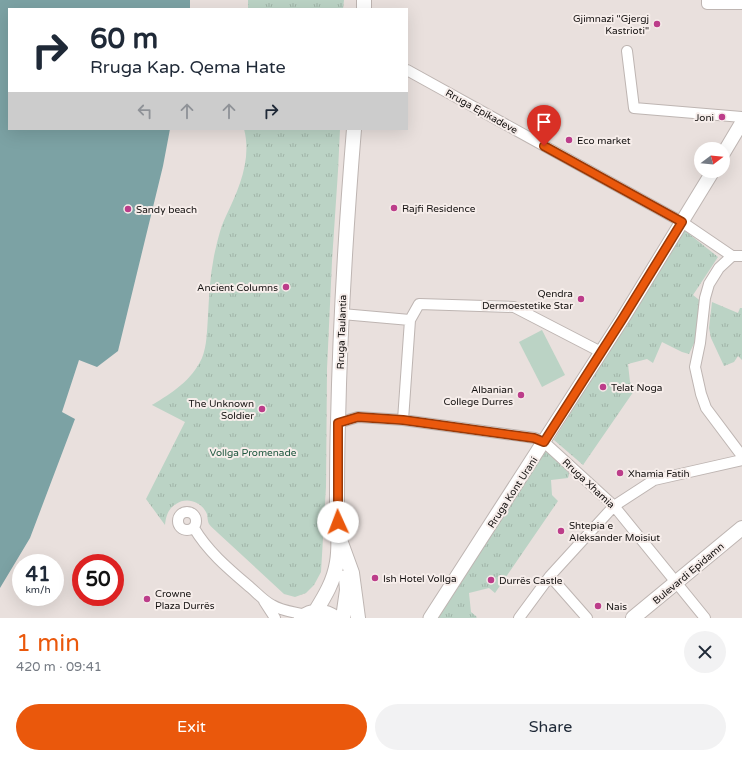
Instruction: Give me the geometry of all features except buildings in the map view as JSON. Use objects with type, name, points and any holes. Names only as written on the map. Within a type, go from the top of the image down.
[{"type":"main road","name":"Rruga Taulantia","points":[[343,618],[347,590],[339,536],[337,508],[338,423],[344,266],[354,130]]},
{"type":"main road","name":"Bulevardi Epidamn","points":[[633,618],[742,528]]},
{"type":"main road","name":"Rruga Taulantia","points":[[307,615],[326,596],[337,563],[339,536]]},
{"type":"main road","points":[[339,536],[352,573],[358,618]]},
{"type":"main road","points":[[307,615],[323,612],[336,618]]},
{"type":"street","points":[[707,0],[707,4],[742,4]]},
{"type":"street","points":[[628,51],[634,108],[742,117]]},
{"type":"street","name":"Rruga Epikadeve","points":[[408,71],[682,222],[737,256]]},
{"type":"street","points":[[730,142],[742,122]]},
{"type":"street","name":"Rruga Kont Urani","points":[[430,618],[623,318],[709,178]]},
{"type":"street","points":[[737,256],[720,268],[709,284],[695,367],[701,394],[706,408],[742,456]]},
{"type":"street","points":[[403,420],[410,320],[419,304],[514,307],[600,352]]},
{"type":"street","points":[[342,314],[410,320]]},
{"type":"street","points":[[338,423],[358,417],[403,420],[534,438],[544,442]]},
{"type":"street","name":"Rruga Xhamia","points":[[544,442],[614,506],[705,618]]},
{"type":"street","points":[[519,618],[550,576],[614,506],[654,480],[742,460]]},
{"type":"street","points":[[194,528],[202,542],[262,598],[283,610],[307,615]]},
{"type":"street","points":[[550,576],[587,618]]},
{"type":"street","points":[[262,598],[275,618]]},
{"type":"green space","points":[[248,0],[344,0],[343,8],[248,8]]},
{"type":"green space","name":"Vollga Promenade","points":[[244,130],[340,130],[327,369],[326,487],[321,572],[314,585],[306,593],[295,597],[284,594],[212,527],[208,522],[206,512],[197,503],[192,501],[184,501],[176,504],[168,513],[165,525],[146,499],[185,422],[152,405],[174,391],[193,373],[204,353],[214,256],[222,225],[240,185],[245,163],[246,140]]},
{"type":"green space","points":[[683,229],[718,257],[693,295],[703,303],[700,331],[689,354],[662,342],[653,363],[647,359],[628,364],[630,382],[636,388],[583,465],[554,440]]},
{"type":"green space","points":[[712,302],[738,313],[740,308],[742,308],[742,360],[738,356],[734,362],[724,366],[711,338],[709,328]]},
{"type":"green space","points":[[542,330],[565,375],[542,387],[519,342]]},
{"type":"green space","points":[[544,449],[569,473],[568,478],[551,480],[552,495],[558,501],[495,593],[489,588],[469,593],[471,612],[477,617],[476,618],[436,618]]},
{"type":"water","points":[[0,0],[190,0],[190,8],[8,8],[8,130],[170,130],[163,166],[118,351],[97,367],[79,360],[62,412],[75,419],[30,538],[20,554],[12,554],[12,568],[0,588]]},
{"type":"place","name":"Gjimnazi \"Gjergj Kastrioti\"","points":[[657,24]]},
{"type":"place","name":"Joni","points":[[722,117]]},
{"type":"place","name":"Eco market","points":[[569,140]]},
{"type":"place","name":"Rajfi Residence","points":[[394,208]]},
{"type":"place","name":"Sandy beach","points":[[128,209]]},
{"type":"place","name":"Ancient Columns","points":[[286,287]]},
{"type":"place","name":"Qendra Dermoestetike Star","points":[[581,299]]},
{"type":"place","name":"Telat Noga","points":[[603,387]]},
{"type":"place","name":"Albanian College Durres","points":[[521,395]]},
{"type":"place","name":"The Unknown Soldier","points":[[262,409]]},
{"type":"place","name":"Xhamia Fatih","points":[[620,473]]},
{"type":"place","name":"Shtepia e Aleksander Moisiut","points":[[561,531]]},
{"type":"place","name":"Ish Hotel Vollga","points":[[375,578]]},
{"type":"place","name":"Durrës Castle","points":[[491,580]]},
{"type":"place","name":"Crowne Plaza Durrës","points":[[147,599]]},
{"type":"place","name":"Nais","points":[[598,606]]},
{"type":"route","points":[[338,522],[338,423],[358,417],[403,420],[534,438],[544,442],[682,222],[544,146]]}]
